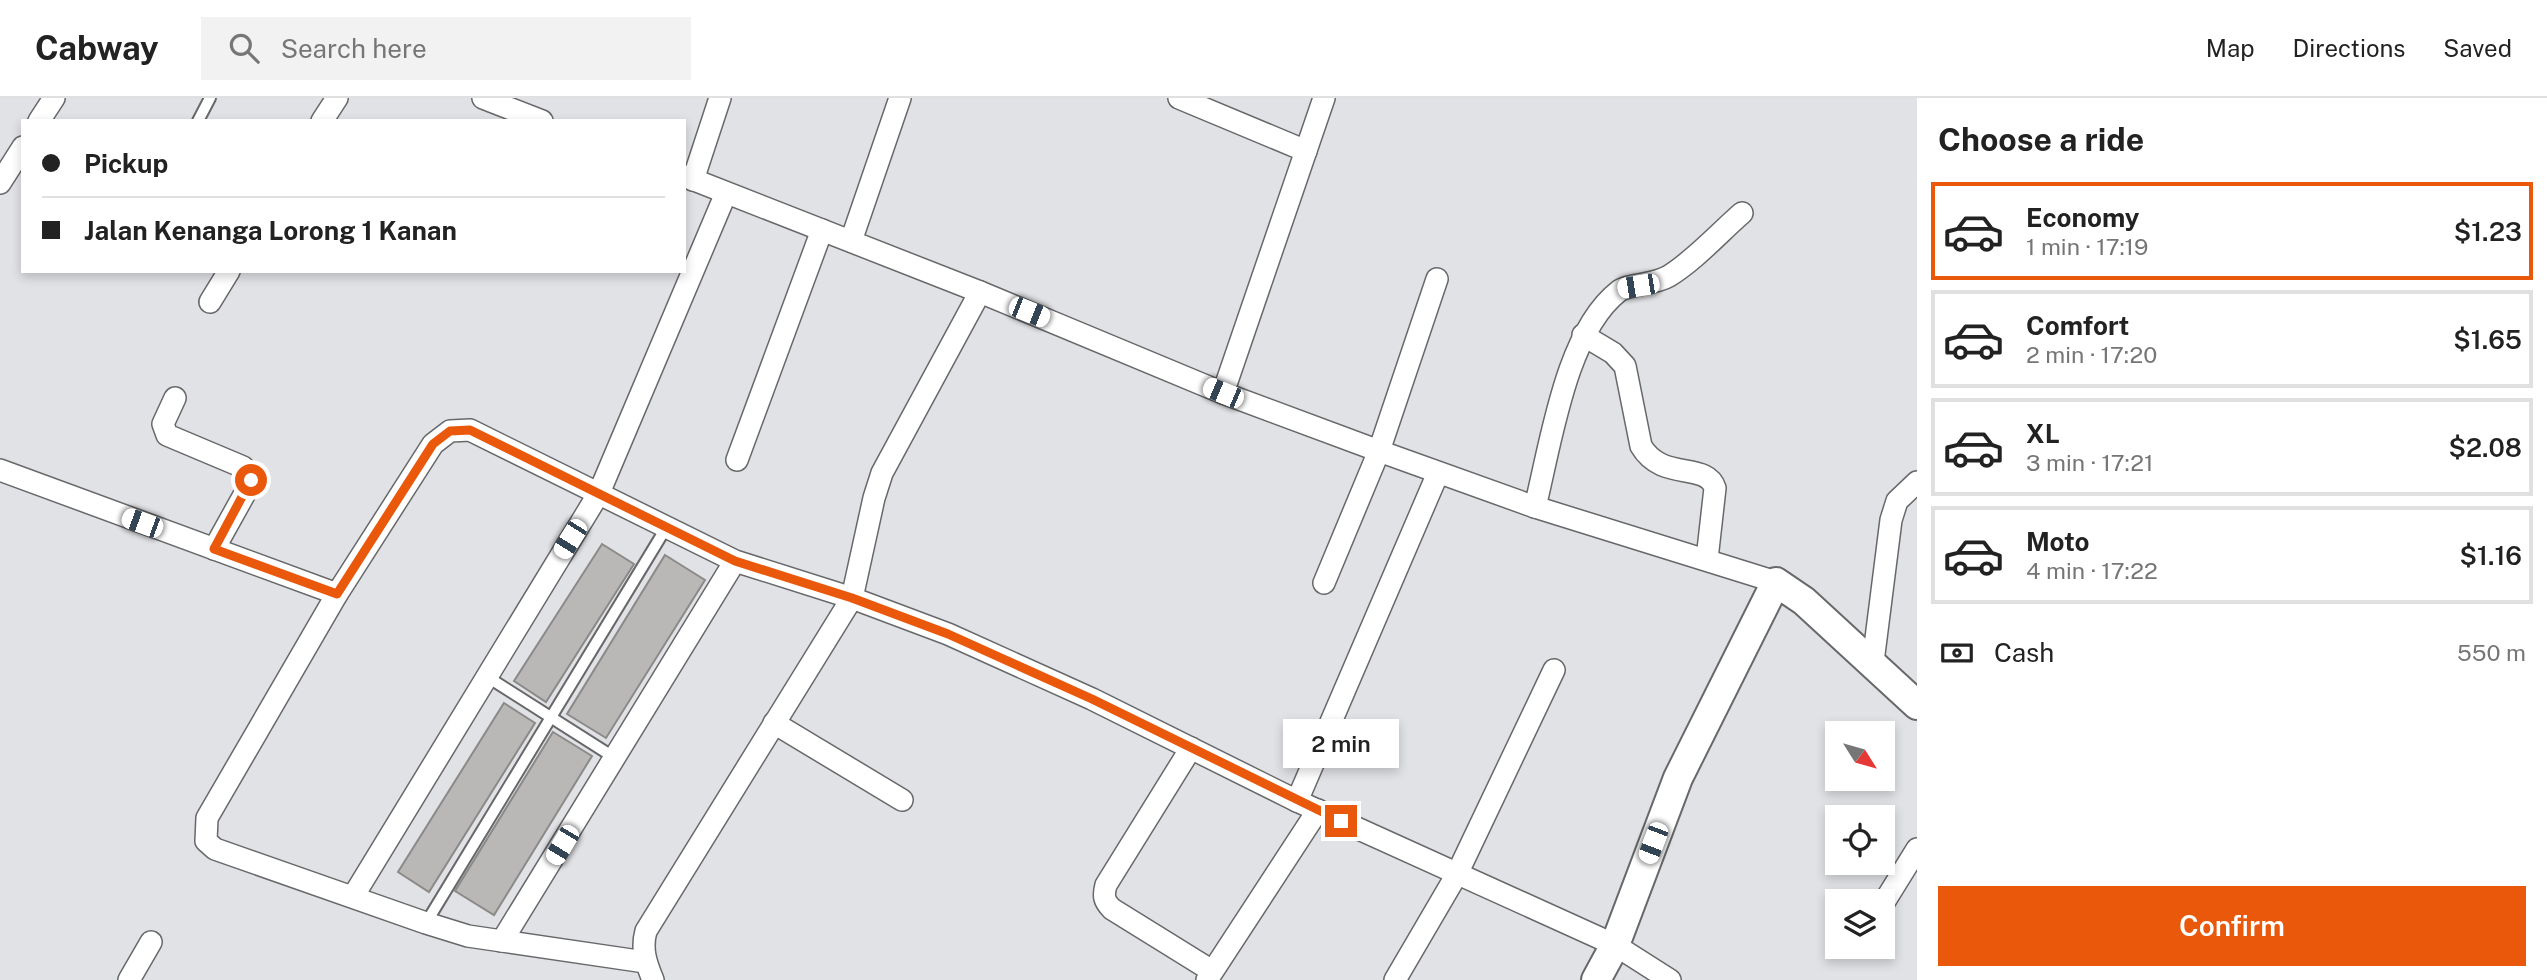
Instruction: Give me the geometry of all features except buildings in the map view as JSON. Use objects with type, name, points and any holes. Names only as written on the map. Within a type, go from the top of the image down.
[{"type":"street","points":[[40,119],[54,98]]},
{"type":"street","points":[[324,119],[337,98]]},
{"type":"street","points":[[483,98],[537,119]]},
{"type":"street","points":[[720,98],[689,178],[980,292],[1223,393],[1378,451],[1535,507],[1776,582],[1804,601],[1917,705]]},
{"type":"street","points":[[851,241],[900,98]]},
{"type":"street","points":[[1179,98],[1306,152]]},
{"type":"street","points":[[1223,393],[1324,98]]},
{"type":"street","points":[[0,183],[21,150]]},
{"type":"street","points":[[354,895],[599,493],[726,193]]},
{"type":"street","points":[[1535,507],[1574,355],[1597,314],[1621,289],[1655,283],[1672,274],[1742,213]]},
{"type":"street","points":[[737,460],[822,230]]},
{"type":"street","points":[[210,302],[228,273]]},
{"type":"street","points":[[1324,583],[1378,451],[1437,279]]},
{"type":"street","points":[[980,292],[882,473],[852,598],[646,931],[643,944],[649,971],[468,936],[215,849],[206,841],[206,818],[337,594],[433,444],[450,431],[470,430],[735,561],[852,598],[948,634],[1092,699],[1297,801],[1615,945],[1670,980]]},
{"type":"street","points":[[1583,335],[1613,353],[1625,366],[1641,446],[1647,456],[1665,468],[1704,474],[1712,480],[1715,488],[1707,559]]},
{"type":"street","points":[[175,398],[163,424],[167,435],[243,467],[248,471],[251,480],[214,549]]},
{"type":"street","points":[[0,470],[337,594]]},
{"type":"street","points":[[1297,801],[1438,472]]},
{"type":"street","points":[[1873,662],[1891,520],[1897,501],[1917,482]]},
{"type":"street","points":[[502,941],[735,561]]},
{"type":"street","points":[[1596,980],[1615,945],[1678,778],[1776,582]]},
{"type":"street","points":[[1395,980],[1457,874],[1554,670]]},
{"type":"street","points":[[774,723],[902,800]]},
{"type":"street","points":[[1191,748],[1103,894],[1105,903],[1112,909],[1210,976],[1318,810]]},
{"type":"street","points":[[1892,889],[1917,849]]},
{"type":"street","points":[[129,980],[151,942]]},
{"type":"lane","points":[[199,119],[210,98]]},
{"type":"lane","points":[[426,923],[666,528]]},
{"type":"lane","points":[[486,676],[615,758]]},
{"type":"route","points":[[251,480],[214,549],[337,594],[433,444],[450,431],[470,430],[735,561],[852,598],[948,634],[1092,699],[1341,821]]}]
